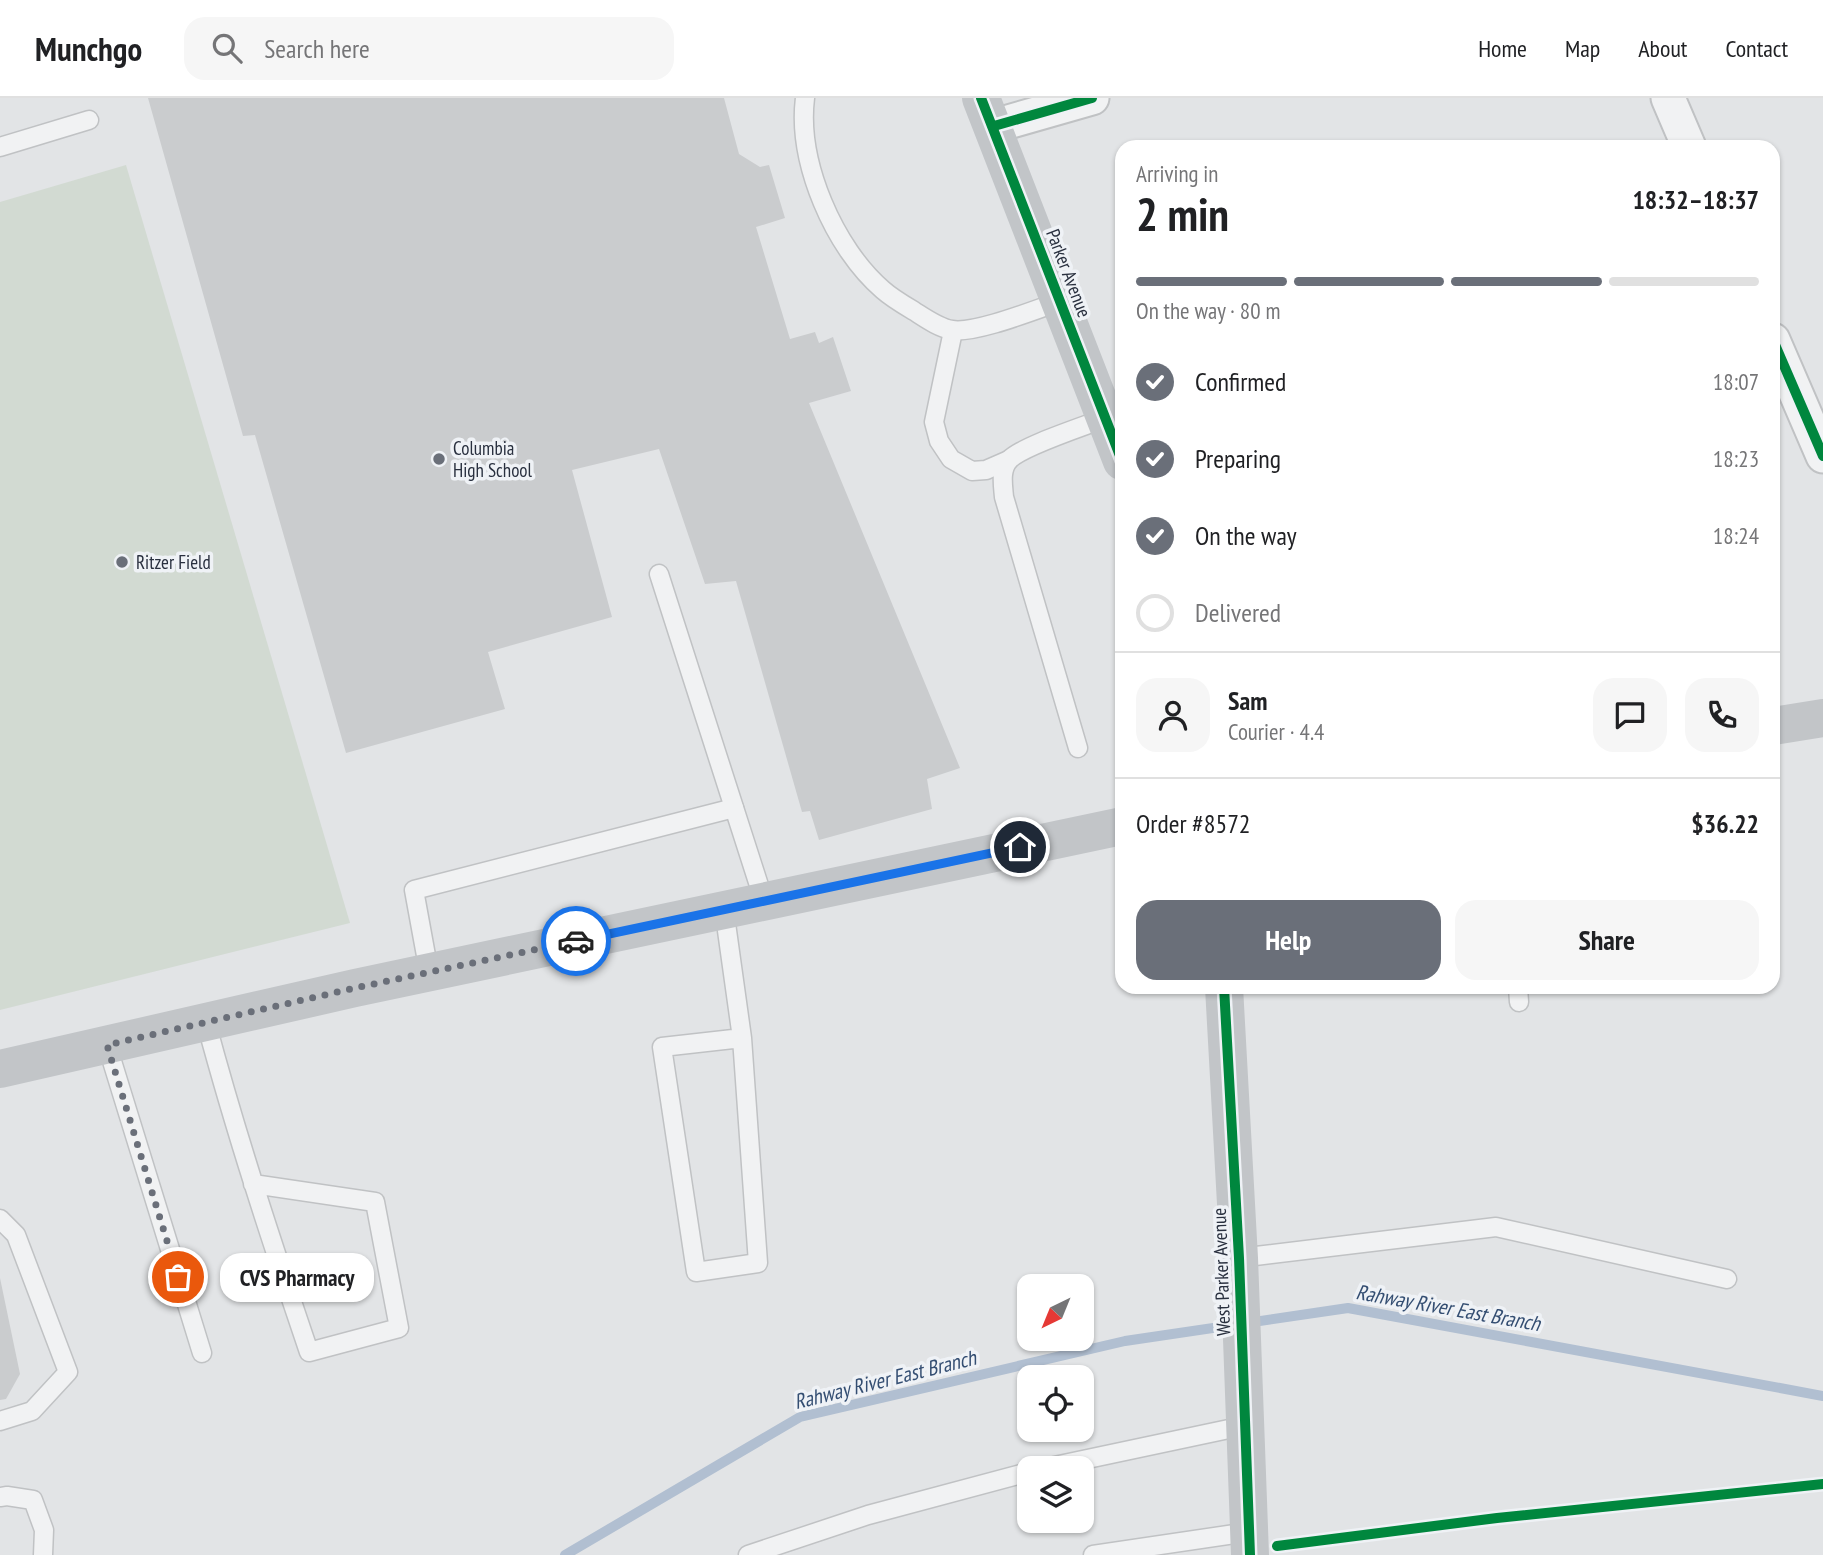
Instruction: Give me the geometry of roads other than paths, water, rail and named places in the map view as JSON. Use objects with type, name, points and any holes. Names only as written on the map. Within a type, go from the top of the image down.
[{"type":"main road","name":"Parker Avenue","points":[[987,112],[1115,443]]},
{"type":"main road","points":[[1780,725],[1823,718]]},
{"type":"main road","points":[[0,1069],[429,972],[1115,827]]},
{"type":"main road","name":"West Parker Avenue","points":[[1224,994],[1239,1258],[1249,1544]]},
{"type":"street","points":[[987,112],[1092,98]]},
{"type":"street","points":[[1668,98],[1686,140]]},
{"type":"street","points":[[1780,356],[1823,456]]},
{"type":"lane","points":[[805,98],[803,115],[806,147],[819,198],[832,223],[866,273],[883,290],[929,320],[953,331],[976,328],[1060,301]]},
{"type":"lane","points":[[0,147],[89,120]]},
{"type":"lane","points":[[953,331],[934,422],[939,441],[951,459],[962,468],[972,471],[986,470],[1105,418]]},
{"type":"lane","points":[[1009,460],[1002,476],[1004,497],[1078,748]]},
{"type":"lane","points":[[659,574],[764,901]]},
{"type":"lane","points":[[429,972],[414,890],[734,808]]},
{"type":"lane","points":[[724,909],[742,1038],[758,1263],[696,1272],[662,1047],[742,1038]]},
{"type":"lane","points":[[206,1022],[235,1130],[253,1184],[309,1352],[399,1328],[375,1202],[253,1184]]},
{"type":"lane","points":[[107,1045],[202,1353]]},
{"type":"lane","points":[[0,1219],[16,1234],[68,1372],[32,1411],[0,1421]]},
{"type":"lane","points":[[1239,1258],[1496,1227],[1727,1279]]},
{"type":"lane","points":[[1094,1458],[1243,1426]]},
{"type":"lane","points":[[748,1555],[868,1515],[1017,1475]]},
{"type":"lane","points":[[0,1497],[33,1500],[44,1530],[43,1555]]},
{"type":"lane","points":[[1093,1555],[1249,1544]]},
{"type":"waterway","name":"Rahway River East Branch","points":[[565,1555],[800,1417],[1125,1341],[1348,1308],[1823,1396]]},
{"type":"place","name":"Columbia High School","points":[[439,459]]},
{"type":"place","name":"Ritzer Field","points":[[122,562]]},
{"type":"place","name":"CVS Pharmacy","points":[[178,1277]]}]
